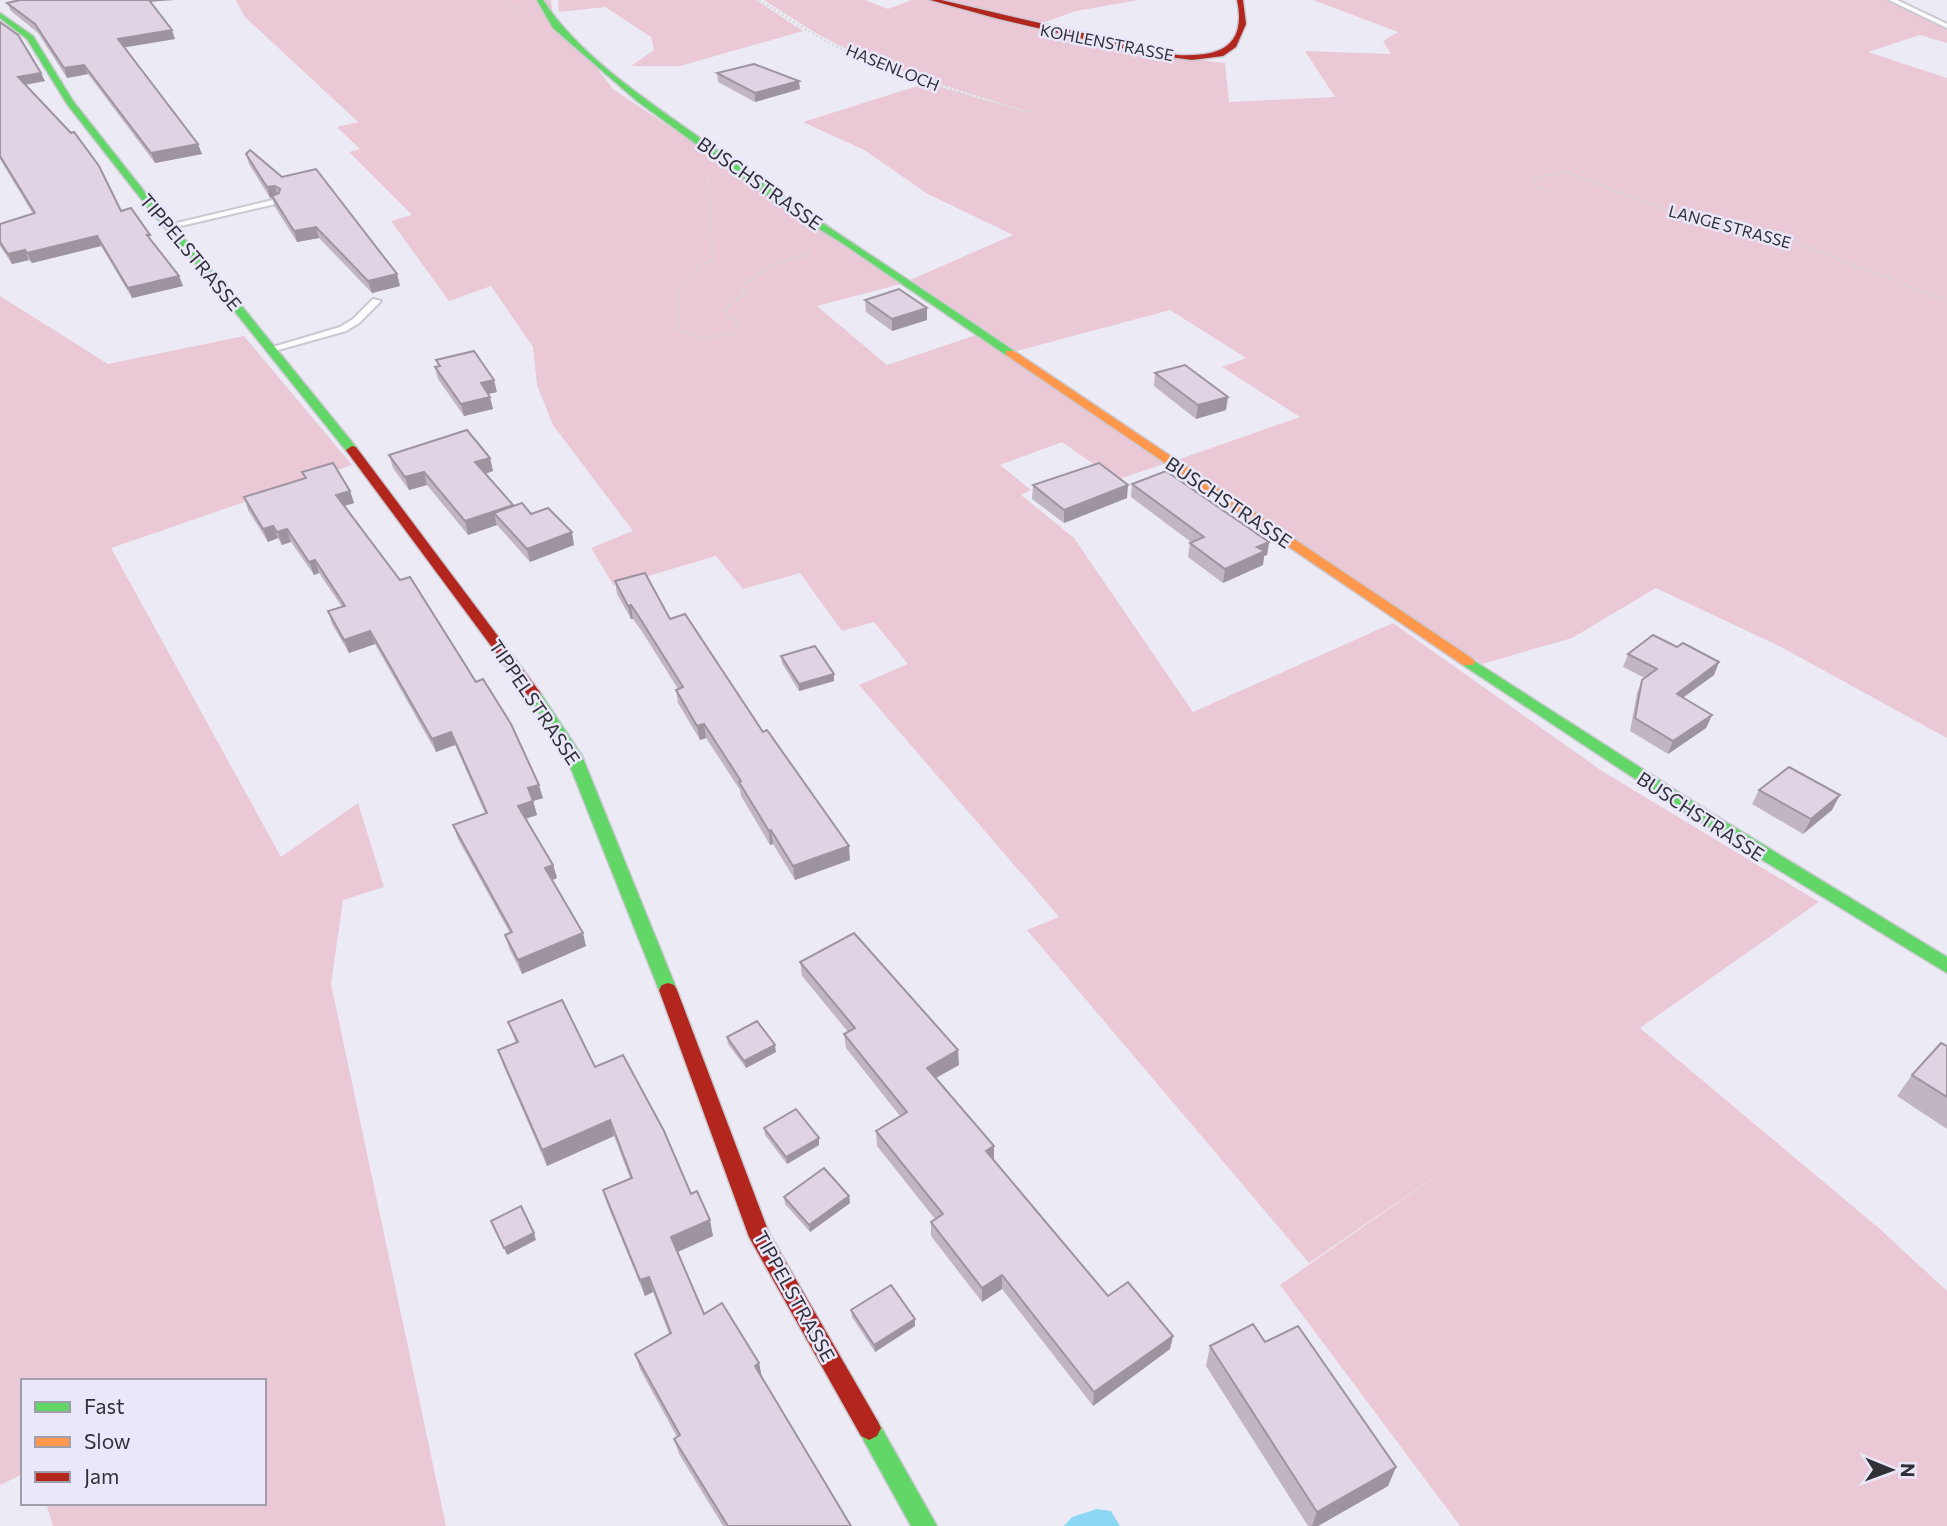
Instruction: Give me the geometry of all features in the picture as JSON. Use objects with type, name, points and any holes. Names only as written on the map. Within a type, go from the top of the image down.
[{"type":"street","name":"BUSCHSTRASSE","points":[[540,0],[556,26],[640,99],[779,200],[845,241],[1600,751],[1775,863],[1947,966]]},
{"type":"street","name":"KOHLENSTRASSE","points":[[933,0],[1039,28],[1156,52],[1196,57],[1221,54],[1234,46],[1242,27],[1240,0]]},
{"type":"street","name":"TIPPELSTRASSE","points":[[0,15],[30,38],[70,102],[370,472],[532,691],[574,755],[644,926],[760,1237],[925,1526]]},
{"type":"lane","points":[[1892,0],[1947,26]]},
{"type":"lane","points":[[168,226],[277,201]]},
{"type":"lane","points":[[271,349],[343,329],[356,321],[376,301]]},
{"type":"path","name":"HASENLOCH","points":[[759,0],[850,52],[939,86],[1035,114]]},
{"type":"path","points":[[715,152],[707,180],[711,207],[709,222],[712,261],[699,266],[696,275],[677,290],[678,330],[693,336],[715,339],[732,334],[739,321],[726,317],[724,309],[744,295],[742,285],[775,264],[845,241]]},
{"type":"path","name":"LANGE STRASSE","points":[[1547,191],[1531,184],[1534,178],[1566,172],[1664,209],[1802,245],[1947,301]]},
{"type":"shaded area","points":[[236,0],[551,0],[554,28],[593,63],[613,89],[904,283],[817,306],[887,365],[976,335],[1164,464],[1116,480],[1062,442],[1000,465],[1031,490],[1021,495],[1074,538],[1193,712],[1393,623],[1602,771],[1819,902],[1640,1028],[1881,1230],[1947,1291],[1947,1526],[1460,1526],[1280,1285],[1459,1160],[1309,1263],[1027,930],[1059,917],[859,685],[908,664],[874,622],[842,631],[800,573],[743,589],[716,556],[614,586],[591,548],[633,531],[553,425],[537,385],[533,347],[491,286],[449,301],[391,221],[412,215],[349,152],[360,149],[337,127],[358,122],[244,16]]},
{"type":"shaded area","points":[[558,0],[756,0],[803,31],[680,66],[631,66],[654,50],[651,37],[605,7],[559,12]]},
{"type":"shaded area","points":[[764,0],[865,0],[888,9],[912,0],[928,0],[1182,58],[1225,63],[1229,102],[1335,97],[1305,51],[1391,54],[1383,41],[1398,32],[1313,0],[1889,0],[1947,27],[1947,43],[1920,35],[1868,52],[1947,78],[1947,738],[1781,647],[1656,588],[1572,638],[1482,664],[1174,461],[1300,417],[1222,367],[1246,358],[1170,310],[1013,352],[910,280],[1013,235],[928,194],[864,150],[803,122],[927,83],[1034,114],[919,77],[840,46]]},
{"type":"shaded area","points":[[940,0],[1138,0],[1076,11],[1037,25]]},
{"type":"shaded area","points":[[0,296],[108,364],[244,336],[352,465],[111,548],[281,857],[358,803],[384,887],[343,900],[331,984],[446,1526],[53,1526],[47,1505],[266,1505],[266,1379],[21,1379],[21,1475],[0,1485]]},
{"type":"water","points":[[1097,1509],[1111,1511],[1120,1526],[1064,1526],[1072,1517]]},
{"type":"building","points":[[20,0],[149,0],[172,30],[118,39],[198,144],[151,153],[84,65],[64,68],[35,24],[7,3]]},
{"type":"building","points":[[0,22],[18,35],[41,73],[18,77],[71,133],[74,132],[99,166],[121,211],[131,208],[150,235],[147,235],[179,276],[128,288],[97,236],[27,253],[25,250],[8,254],[0,242],[0,224],[35,213],[0,156]]},
{"type":"building","points":[[754,64],[799,81],[755,93],[717,73]]},
{"type":"building","points":[[250,150],[282,177],[316,169],[397,274],[368,281],[316,227],[294,231],[272,196],[279,193],[280,189],[275,186],[267,187],[246,154]]},
{"type":"building","points":[[899,289],[927,308],[892,319],[865,300]]},
{"type":"building","points":[[474,351],[494,380],[481,383],[490,397],[461,404],[435,367],[440,366],[436,360]]},
{"type":"building","points":[[1185,365],[1228,397],[1198,405],[1155,373]]},
{"type":"building","points":[[467,430],[490,458],[475,462],[513,505],[465,521],[424,472],[405,477],[389,455]]},
{"type":"building","points":[[333,463],[350,491],[336,495],[400,580],[410,577],[476,682],[483,679],[511,724],[539,785],[528,788],[533,801],[518,806],[553,865],[545,868],[583,933],[518,960],[505,935],[512,932],[453,825],[487,813],[451,732],[432,739],[370,631],[344,640],[328,611],[345,606],[315,560],[309,562],[287,529],[277,532],[273,526],[263,529],[244,497],[306,478],[302,472]]},
{"type":"building","points":[[1099,463],[1128,485],[1064,510],[1033,485]]},
{"type":"building","points":[[1166,471],[1269,542],[1257,547],[1265,551],[1225,569],[1190,543],[1204,537],[1132,484]]},
{"type":"building","points":[[522,503],[531,514],[548,508],[572,532],[527,549],[494,513]]},
{"type":"building","points":[[645,573],[670,619],[685,614],[763,732],[767,730],[849,846],[793,866],[704,724],[697,726],[676,690],[683,687],[631,605],[628,606],[615,581]]},
{"type":"building","points":[[1653,635],[1677,647],[1683,643],[1719,662],[1677,694],[1712,715],[1673,741],[1635,718],[1642,680],[1657,669],[1628,654]]},
{"type":"building","points":[[815,646],[834,674],[799,684],[781,656]]},
{"type":"building","points":[[1789,767],[1840,795],[1811,819],[1759,790]]},
{"type":"building","points":[[854,933],[958,1050],[927,1068],[994,1146],[986,1151],[1108,1296],[1128,1282],[1173,1336],[1094,1392],[1002,1275],[982,1288],[931,1222],[943,1214],[876,1131],[907,1112],[844,1034],[855,1028],[800,962]]},
{"type":"building","points":[[562,1000],[595,1067],[623,1055],[664,1131],[691,1194],[697,1191],[710,1220],[671,1237],[704,1314],[722,1303],[759,1363],[755,1366],[851,1526],[728,1526],[674,1439],[680,1435],[635,1354],[671,1333],[649,1277],[640,1280],[603,1190],[632,1178],[610,1120],[542,1150],[498,1050],[518,1042],[508,1022]]},
{"type":"building","points":[[757,1021],[775,1045],[744,1061],[727,1037]]},
{"type":"building","points":[[1941,1043],[1947,1046],[1947,1097],[1912,1075]]},
{"type":"building","points":[[796,1109],[819,1138],[786,1157],[764,1128]]},
{"type":"building","points":[[824,1168],[849,1196],[809,1225],[784,1197]]},
{"type":"building","points":[[521,1206],[534,1233],[504,1248],[491,1221]]},
{"type":"building","points":[[891,1285],[915,1319],[874,1345],[851,1310]]},
{"type":"building","points":[[1253,1324],[1265,1342],[1298,1326],[1396,1467],[1317,1512],[1210,1346]]},
{"type":"traffic: fast","points":[[540,0],[556,26],[640,99],[779,200],[845,241],[1010,353]]},
{"type":"traffic: fast","points":[[0,15],[30,38],[70,102],[152,207],[228,296],[352,450]]},
{"type":"traffic: fast","points":[[1468,662],[1705,817],[1947,966]]},
{"type":"traffic: fast","points":[[534,694],[574,756],[668,990]]},
{"type":"traffic: fast","points":[[869,1428],[925,1526]]},
{"type":"traffic: slow","points":[[1010,353],[1468,662]]},
{"type":"traffic: jam","points":[[933,0],[1147,52],[1192,58],[1220,54],[1234,45],[1241,32],[1243,16],[1240,0]]},
{"type":"traffic: jam","points":[[352,450],[534,694]]},
{"type":"traffic: jam","points":[[668,990],[760,1237],[869,1428]]}]
